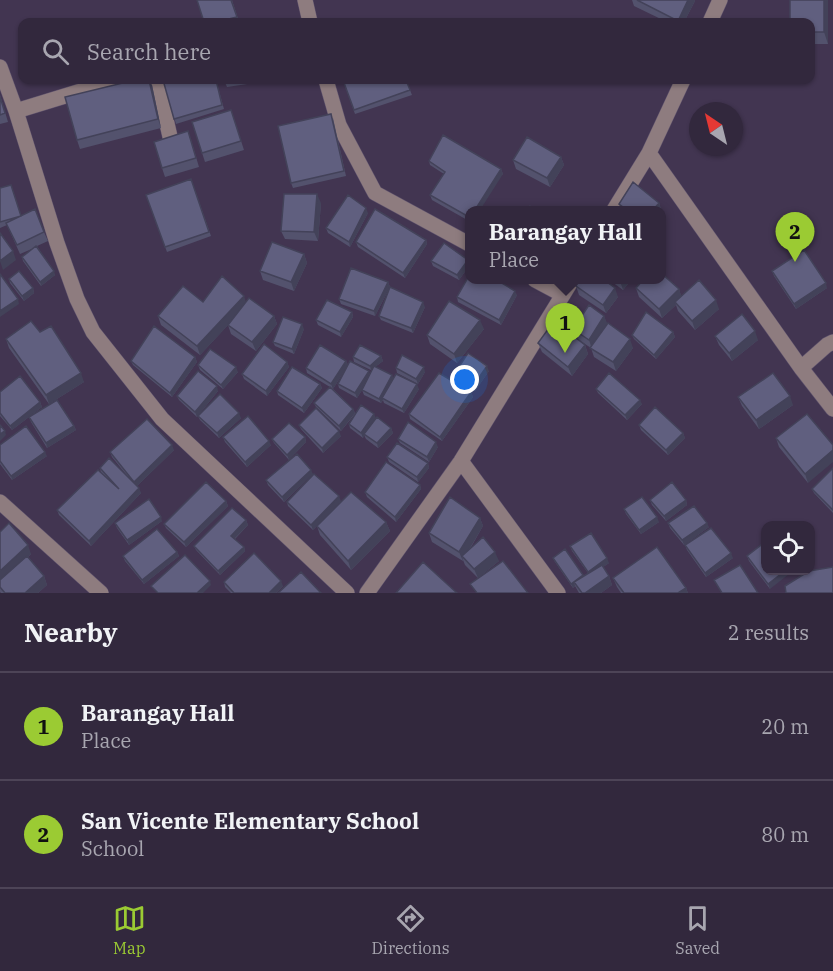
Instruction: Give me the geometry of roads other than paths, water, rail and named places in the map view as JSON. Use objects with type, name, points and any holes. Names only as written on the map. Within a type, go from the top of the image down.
[{"type":"street","points":[[305,0],[309,18]]},
{"type":"street","points":[[712,18],[720,0]]},
{"type":"street","points":[[0,67],[57,243],[77,299],[93,332],[162,419],[347,593]]},
{"type":"street","points":[[16,111],[104,84]]},
{"type":"street","points":[[158,84],[171,141]]},
{"type":"street","points":[[327,84],[339,125],[375,193],[465,242]]},
{"type":"street","points":[[616,206],[649,153],[681,84]]},
{"type":"street","points":[[649,153],[801,368],[833,409]]},
{"type":"street","points":[[544,284],[563,295]]},
{"type":"street","points":[[368,593],[461,461],[569,284]]},
{"type":"street","points":[[801,368],[826,345],[833,342]]},
{"type":"street","points":[[461,461],[558,593]]},
{"type":"street","points":[[0,502],[101,593]]},
{"type":"place","name":"San Vicente Elementary School","points":[[795,262]]},
{"type":"place","name":"Barangay Hall","points":[[565,353]]}]
